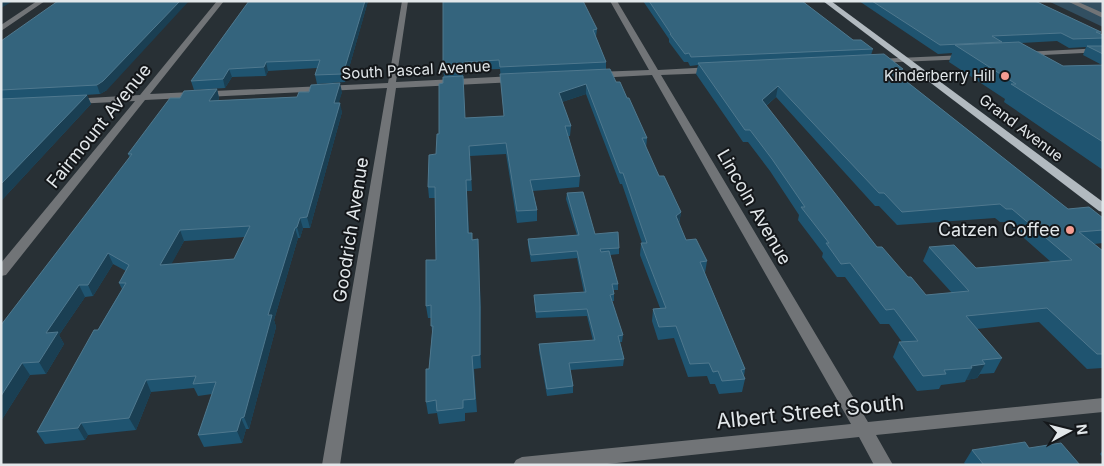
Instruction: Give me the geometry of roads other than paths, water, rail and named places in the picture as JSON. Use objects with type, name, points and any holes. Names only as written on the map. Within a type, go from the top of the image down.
[{"type":"main road","name":"Grand Avenue","points":[[826,1],[1103,208]]},
{"type":"street","points":[[1,29],[42,1]]},
{"type":"street","name":"Fairmount Avenue","points":[[1,272],[221,1]]},
{"type":"street","name":"Goodrich Avenue","points":[[331,465],[405,1]]},
{"type":"street","name":"Lincoln Avenue","points":[[614,1],[884,465]]},
{"type":"street","points":[[1070,1],[1103,16]]},
{"type":"street","points":[[1010,55],[1103,50]]},
{"type":"street","points":[[864,62],[972,56]]},
{"type":"street","points":[[582,76],[719,69]]},
{"type":"street","name":"South Pascal Avenue","points":[[60,101],[524,79]]},
{"type":"street","name":"Albert Street South","points":[[522,465],[1103,405]]},
{"type":"place","name":"Kinderberry Hill","points":[[1005,76]]},
{"type":"place","name":"Catzen Coffee","points":[[1070,230]]}]
